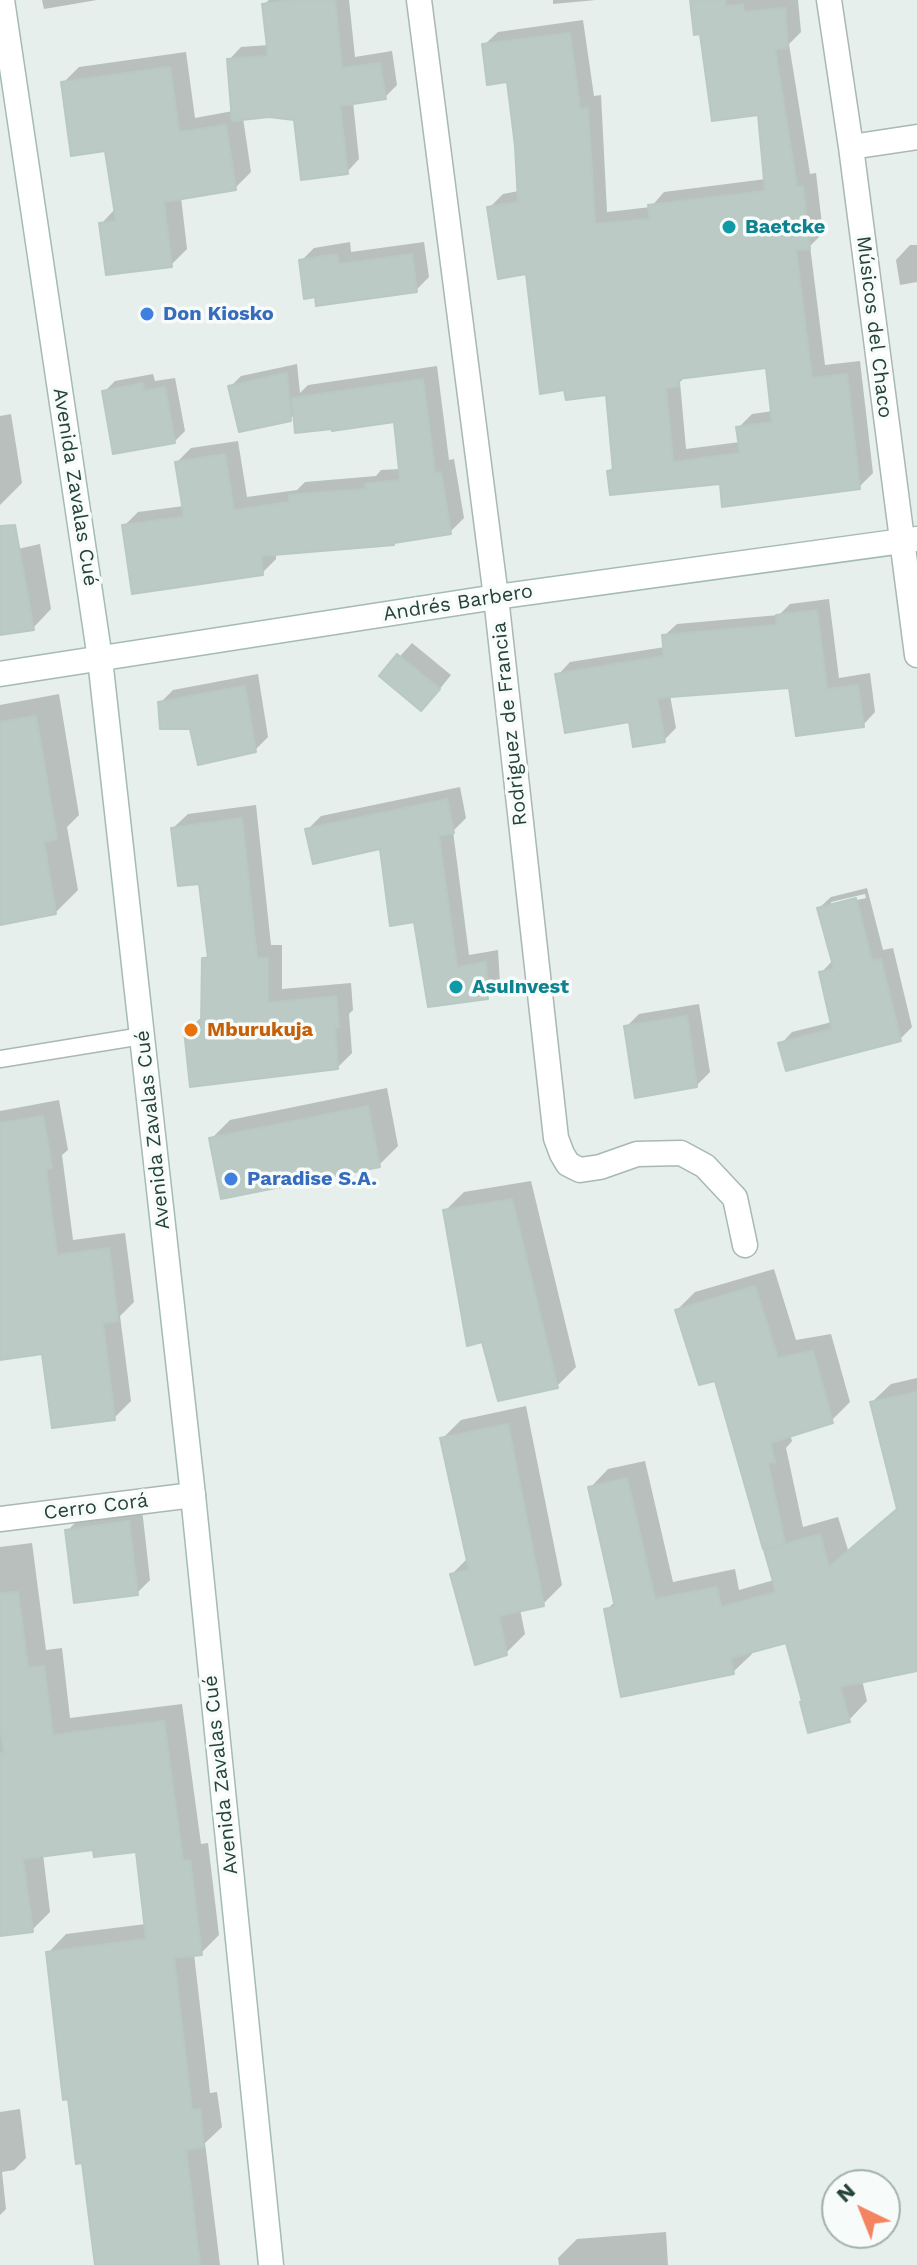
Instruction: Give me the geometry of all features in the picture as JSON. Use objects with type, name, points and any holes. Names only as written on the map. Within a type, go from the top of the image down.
[{"type":"street","name":"Avenida Zavalas Cué","points":[[2,0],[100,659],[193,1495],[271,2265]]},
{"type":"street","name":"Rodriguez de Francia","points":[[419,0],[496,597],[556,1138],[568,1164],[580,1170],[600,1167],[637,1154],[681,1153],[705,1166],[735,1198],[745,1245]]},
{"type":"street","name":"Músicos del Chaco","points":[[829,0],[909,540],[917,655]]},
{"type":"street","points":[[851,147],[917,137]]},
{"type":"street","name":"Andrés Barbero","points":[[0,674],[496,597],[909,540]]},
{"type":"street","name":"Cerro Corá","points":[[0,1519],[193,1495]]},
{"type":"lane","points":[[0,1059],[142,1036]]},
{"type":"building","points":[[335,0],[342,68],[380,63],[386,99],[340,106],[348,174],[301,180],[294,120],[269,117],[232,121],[227,59],[268,56],[262,4]]},
{"type":"building","points":[[690,0],[725,0],[726,6],[743,4],[744,12],[785,8],[788,48],[775,49],[797,187],[803,186],[810,249],[796,250],[812,378],[847,374],[860,489],[722,507],[720,484],[610,495],[607,471],[613,470],[606,395],[566,400],[564,390],[540,394],[526,274],[498,279],[487,207],[518,202],[515,146],[507,82],[487,85],[482,44],[570,33],[580,109],[588,108],[595,224],[650,219],[648,205],[765,191],[758,115],[712,121],[700,34],[694,35]],"holes":[[[766,368],[772,422],[736,427],[740,453],[673,462],[666,388],[679,386],[678,379]]]},
{"type":"building","points":[[170,67],[179,132],[226,125],[236,190],[164,202],[172,267],[106,275],[99,223],[116,221],[105,151],[71,156],[61,82]]},
{"type":"building","points":[[337,254],[339,264],[412,254],[417,292],[316,306],[315,297],[304,299],[299,260]]},
{"type":"building","points":[[287,373],[291,421],[239,432],[228,386]]},
{"type":"building","points":[[423,379],[435,473],[441,472],[451,534],[394,545],[261,556],[263,575],[132,594],[122,525],[184,517],[175,462],[225,454],[234,510],[289,502],[289,495],[366,489],[365,484],[400,480],[394,422],[295,433],[292,398]]},
{"type":"building","points":[[143,383],[144,391],[165,387],[175,443],[113,454],[102,391]]},
{"type":"building","points":[[15,525],[34,630],[0,635],[0,526]]},
{"type":"building","points":[[817,610],[827,689],[858,685],[864,727],[796,736],[789,688],[657,698],[665,742],[633,747],[629,722],[565,733],[555,674],[664,656],[662,635],[777,625],[776,615]]},
{"type":"building","points":[[397,654],[440,689],[421,711],[379,676]]},
{"type":"building","points":[[245,686],[256,752],[198,765],[190,729],[160,729],[158,702]]},
{"type":"building","points":[[36,716],[57,839],[44,842],[56,914],[0,925],[0,722]]},
{"type":"building","points":[[447,799],[454,833],[439,836],[457,967],[486,962],[488,999],[428,1007],[414,922],[390,926],[380,849],[313,864],[305,829]]},
{"type":"building","points":[[242,818],[257,958],[268,958],[268,1003],[336,996],[338,1069],[190,1087],[184,1030],[201,1028],[202,958],[208,958],[199,884],[178,886],[171,828]]},
{"type":"building","points":[[856,898],[872,961],[881,959],[901,1041],[786,1071],[778,1043],[832,1029],[819,972],[834,969],[817,908]]},
{"type":"building","points":[[687,1016],[697,1087],[635,1098],[624,1026]]},
{"type":"building","points":[[368,1106],[380,1167],[221,1199],[209,1138]]},
{"type":"building","points":[[43,1116],[52,1168],[46,1169],[57,1255],[109,1248],[118,1321],[103,1323],[115,1420],[52,1428],[42,1354],[0,1360],[0,1123]]},
{"type":"building","points":[[512,1199],[558,1388],[498,1401],[482,1342],[467,1346],[443,1210]]},
{"type":"building","points":[[755,1286],[778,1358],[813,1351],[833,1423],[770,1443],[775,1462],[768,1463],[785,1544],[820,1534],[829,1567],[897,1509],[870,1402],[917,1392],[917,1671],[840,1687],[850,1722],[808,1733],[786,1643],[731,1658],[734,1674],[621,1697],[604,1609],[615,1607],[588,1487],[627,1478],[655,1599],[717,1587],[721,1607],[776,1592],[764,1550],[782,1545],[763,1549],[715,1381],[699,1385],[675,1310]]},
{"type":"building","points":[[508,1424],[544,1606],[499,1616],[507,1655],[475,1665],[450,1574],[469,1570],[440,1438]]},
{"type":"building","points":[[129,1521],[138,1595],[74,1603],[65,1530]]},
{"type":"building","points":[[18,1592],[28,1668],[44,1666],[53,1735],[164,1721],[183,1861],[190,1860],[202,1955],[174,1958],[192,2110],[200,2109],[204,2147],[186,2150],[200,2265],[95,2265],[82,2163],[76,2164],[68,2099],[63,2100],[46,1952],[146,1939],[136,1852],[94,1857],[93,1850],[23,1859],[33,1932],[0,1936],[0,1753],[4,1753],[0,1726],[0,1593]]},
{"type":"place","name":"Baetcke","points":[[729,227]]},
{"type":"place","name":"Don Kiosko","points":[[147,314]]},
{"type":"place","name":"AsuInvest","points":[[456,987]]},
{"type":"place","name":"Mburukuja","points":[[191,1030]]},
{"type":"place","name":"Paradise S.A.","points":[[231,1179]]}]
